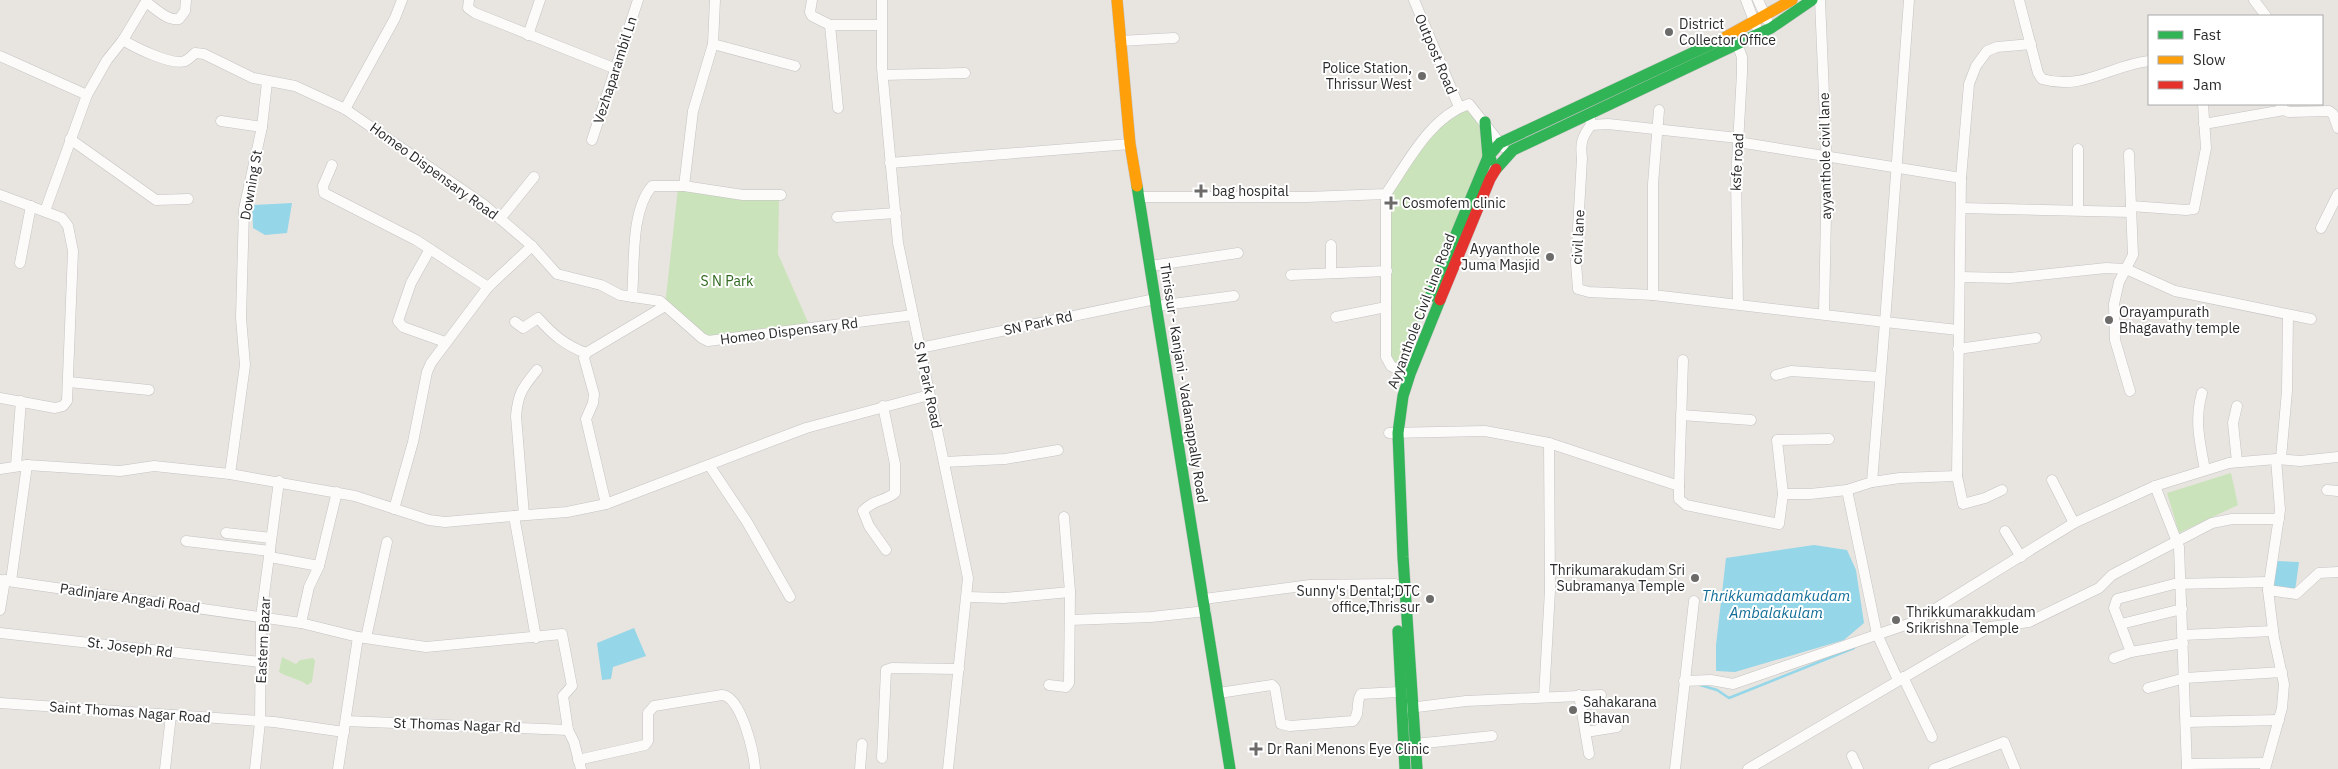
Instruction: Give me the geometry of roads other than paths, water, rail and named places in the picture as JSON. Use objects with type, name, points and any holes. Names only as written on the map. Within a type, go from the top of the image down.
[{"type":"main road","name":"Thrissur - Kanjani - Vadanappally Road","points":[[1117,0],[1130,144],[1140,197],[1230,769]]},
{"type":"main road","name":"Ayyanthole Civil Line Road","points":[[1399,395],[1414,365],[1498,166],[1509,154],[1585,115],[1754,23],[1792,0]]},
{"type":"main road","name":"Ayyanthole Civil Line Road","points":[[1417,769],[1414,707],[1398,549],[1394,433],[1402,371],[1488,157],[1500,143],[1585,115],[1771,28],[1812,0]]},
{"type":"main road","points":[[1485,122],[1488,157],[1498,166]]},
{"type":"main road","name":"Ayyanthole Civil Line Road","points":[[1398,549],[1395,584],[1399,692],[1405,769]]},
{"type":"street","points":[[45,211],[87,94],[146,1],[166,16],[176,19],[180,18],[185,11],[186,0]]},
{"type":"street","points":[[345,109],[395,18],[402,0]]},
{"type":"street","points":[[469,0],[468,8],[475,13],[616,69]]},
{"type":"street","points":[[528,35],[540,0]]},
{"type":"street","name":"Vezhaparambil Ln","points":[[592,140],[638,0]]},
{"type":"street","points":[[684,186],[693,111],[712,44],[715,0]]},
{"type":"street","name":"S N Park Road","points":[[882,0],[883,76],[898,243],[968,578],[948,769]]},
{"type":"street","name":"Outpost Road","points":[[1414,0],[1458,107]]},
{"type":"street","points":[[1746,0],[1754,23],[1760,33]]},
{"type":"street","points":[[1758,0],[1771,28]]},
{"type":"street","name":"ayyanthole civil lane","points":[[1820,0],[1826,156],[1824,313]]},
{"type":"street","points":[[1872,482],[1909,0]]},
{"type":"street","points":[[2019,0],[2039,76],[2048,81],[2085,81],[2148,61]]},
{"type":"street","points":[[2254,0],[2265,15]]},
{"type":"street","points":[[809,1],[812,16],[830,25],[881,24]]},
{"type":"street","points":[[830,25],[838,108]]},
{"type":"street","points":[[1120,41],[1174,38]]},
{"type":"street","name":"Homeo Dispensary Road","points":[[122,40],[140,50],[178,61],[187,60],[195,53],[204,54],[242,73],[266,82],[295,86],[345,109],[455,184],[520,236]]},
{"type":"street","points":[[712,44],[795,66]]},
{"type":"street","name":"ksfe road","points":[[1737,44],[1742,57],[1736,186],[1736,281],[1738,304]]},
{"type":"street","points":[[2002,490],[1986,498],[1963,504],[1957,476],[1961,178],[1969,84],[1976,66],[1987,51],[1998,47],[2031,44]]},
{"type":"street","points":[[0,56],[87,94]]},
{"type":"street","points":[[883,76],[965,73]]},
{"type":"street","name":"Downing St","points":[[230,474],[245,365],[241,318],[244,209],[262,127],[266,82]]},
{"type":"street","points":[[1402,371],[1391,366],[1386,357],[1386,194],[1430,132],[1448,112],[1458,107],[1469,104],[1509,154]]},
{"type":"street","points":[[1961,208],[2194,209],[2206,148],[2203,105]]},
{"type":"street","points":[[2204,124],[2282,107],[2329,111],[2333,114],[2338,128]]},
{"type":"street","points":[[1653,295],[1652,198],[1660,110]]},
{"type":"street","points":[[1585,115],[1608,124],[1738,140],[1895,169],[1961,178]]},
{"type":"street","name":"civil lane","points":[[1585,115],[1581,144],[1582,165],[1576,268],[1578,290],[1653,295],[1824,313],[1958,330]]},
{"type":"street","points":[[221,121],[262,127]]},
{"type":"street","points":[[70,139],[156,200],[188,199]]},
{"type":"street","points":[[890,163],[1130,144]]},
{"type":"street","points":[[2078,149],[2078,210]]},
{"type":"street","points":[[2129,154],[2134,208],[2133,255],[2120,282],[2114,304],[2115,340],[2130,391]]},
{"type":"street","points":[[332,165],[323,186],[324,192],[430,249],[488,287]]},
{"type":"street","points":[[500,219],[534,177]]},
{"type":"street","points":[[632,297],[638,220],[643,198],[652,186],[684,186],[743,195],[781,195]]},
{"type":"street","points":[[1140,197],[1307,197],[1386,194]]},
{"type":"street","points":[[2321,228],[2338,194]]},
{"type":"street","points":[[0,195],[62,218],[68,226],[72,237],[67,401],[63,406],[55,408],[0,398]]},
{"type":"street","points":[[20,263],[32,206]]},
{"type":"street","points":[[837,217],[896,213]]},
{"type":"street","name":"Homeo Dispensary Rd","points":[[520,236],[558,274],[601,285],[620,295],[660,301],[702,338],[715,341],[913,315]]},
{"type":"street","points":[[1331,245],[1331,273]]},
{"type":"street","points":[[394,509],[413,442],[427,372],[445,342],[488,287],[532,246]]},
{"type":"street","points":[[430,249],[411,283],[398,321],[403,328],[445,342]]},
{"type":"street","points":[[1150,266],[1238,253]]},
{"type":"street","points":[[1960,277],[2010,278],[2106,268],[2126,269],[2175,291],[2311,319]]},
{"type":"street","points":[[1291,275],[1386,270]]},
{"type":"street","name":"SN Park Rd","points":[[920,348],[1156,303],[1234,296]]},
{"type":"street","points":[[606,504],[586,419],[593,403],[594,394],[584,364],[584,358],[586,353],[665,306]]},
{"type":"street","points":[[1336,317],[1386,306]]},
{"type":"street","points":[[2155,486],[2177,541],[2182,584],[2187,766],[2266,766],[2279,720],[2284,691],[2273,631],[2268,586],[2280,510],[2278,458],[2287,391],[2288,315]]},
{"type":"street","points":[[515,322],[523,328],[538,318],[554,336],[567,346],[586,353]]},
{"type":"street","points":[[1958,349],[2036,338]]},
{"type":"street","points":[[1683,360],[1679,499],[1686,505],[1779,524],[1783,494],[1777,440],[1829,439]]},
{"type":"street","points":[[536,638],[519,516],[516,416],[520,391],[537,370]]},
{"type":"street","points":[[1776,375],[1791,371],[1880,377]]},
{"type":"street","points":[[69,382],[149,390]]},
{"type":"street","points":[[2202,393],[2197,411],[2197,426],[2205,470]]},
{"type":"street","points":[[0,470],[27,465],[120,470],[154,466],[230,474],[337,492],[429,520],[445,522],[566,512],[606,504],[798,430],[929,395]]},
{"type":"street","points":[[16,466],[21,402]]},
{"type":"street","points":[[883,406],[895,464],[895,493],[887,499],[871,502],[863,511],[869,526],[886,550]]},
{"type":"street","points":[[2237,406],[2233,423],[2237,462]]},
{"type":"street","points":[[1681,414],[1751,420]]},
{"type":"street","points":[[1394,433],[1473,430],[1549,443],[1679,486]]},
{"type":"street","points":[[1544,697],[1550,590],[1549,443]]},
{"type":"street","points":[[944,462],[1005,459],[1058,450]]},
{"type":"street","points":[[1684,681],[1711,680],[1733,684],[1914,622],[2074,523],[2155,486],[2237,462],[2278,458],[2300,461],[2338,457]]},
{"type":"street","points":[[0,610],[27,465]]},
{"type":"street","points":[[709,465],[747,522],[790,598]]},
{"type":"street","points":[[1783,494],[1810,494],[1847,490],[1872,482],[1900,478],[1957,476]]},
{"type":"street","points":[[2052,480],[2074,523]]},
{"type":"street","name":"Eastern Bazar","points":[[255,769],[260,722],[261,617],[279,481]]},
{"type":"street","points":[[1847,490],[1877,634],[1932,737]]},
{"type":"street","points":[[2326,490],[2338,491]]},
{"type":"street","points":[[301,623],[309,587],[319,566],[337,492]]},
{"type":"street","points":[[1049,685],[1068,686],[1070,592],[1064,517]]},
{"type":"street","points":[[1748,769],[1990,627],[2029,622],[2099,588],[2112,575],[2222,520],[2279,519]]},
{"type":"street","points":[[2005,532],[2021,557]]},
{"type":"street","points":[[226,533],[271,538]]},
{"type":"street","points":[[186,541],[270,554],[319,566]]},
{"type":"street","points":[[338,769],[362,638],[387,542]]},
{"type":"street","points":[[2131,652],[2114,608],[2117,598],[2158,586],[2182,584],[2268,586],[2296,594],[2319,573],[2338,572]]},
{"type":"street","name":"Padinjare Angadi Road","points":[[5,581],[301,623],[362,638]]},
{"type":"street","points":[[1070,620],[1136,618],[1310,585],[1395,584]]},
{"type":"street","points":[[967,597],[1004,598],[1070,592]]},
{"type":"street","points":[[1675,769],[1694,601]]},
{"type":"street","points":[[2121,624],[2182,609]]},
{"type":"street","points":[[2114,658],[2183,639],[2273,631]]},
{"type":"street","name":"St. Joseph Rd","points":[[0,633],[260,662]]},
{"type":"street","points":[[362,638],[426,647],[536,638],[562,634],[572,686],[563,696],[568,730],[574,742],[580,764],[644,745],[648,741],[648,714],[654,706],[722,695],[734,701],[752,746],[755,769]]},
{"type":"street","points":[[882,758],[886,670],[892,668],[959,669]]},
{"type":"street","points":[[2148,688],[2185,678],[2282,672]]},
{"type":"street","points":[[1219,694],[1272,685],[1275,688],[1281,724],[1290,726],[1353,721],[1358,714],[1358,701],[1361,694],[1399,692]]},
{"type":"street","points":[[1579,695],[1586,732],[1617,727]]},
{"type":"street","points":[[1579,695],[1589,754]]},
{"type":"street","points":[[1401,709],[1466,701],[1600,695]]},
{"type":"street","name":"Saint Thomas Nagar Road","points":[[0,703],[345,727]]},
{"type":"street","points":[[165,769],[171,716]]},
{"type":"street","points":[[2186,722],[2279,720]]},
{"type":"street","name":"St Thomas Nagar Rd","points":[[345,727],[568,730]]},
{"type":"street","points":[[1416,744],[1492,736]]},
{"type":"street","points":[[1934,769],[2004,742],[2015,769]]},
{"type":"street","points":[[860,769],[862,744]]},
{"type":"street","points":[[1852,756],[1858,769]]},
{"type":"water","points":[[292,203],[287,233],[265,235],[253,228],[252,205]]},
{"type":"water","name":"Thrikkumadamkudam Ambalakulam","points":[[1814,545],[1847,550],[1856,570],[1864,623],[1844,640],[1735,672],[1716,671],[1716,645],[1726,558]]},
{"type":"water","points":[[2277,561],[2299,562],[2295,591],[2272,587]]},
{"type":"water","points":[[634,628],[646,656],[613,667],[611,679],[602,680],[597,643]]},
{"type":"waterway","points":[[1700,685],[1717,690],[1729,698],[1854,648]]},
{"type":"place","name":"District Collector Office","points":[[1669,32]]},
{"type":"place","name":"Police Station, Thrissur West","points":[[1422,76]]},
{"type":"place","name":"bag hospital","points":[[1201,191]]},
{"type":"place","name":"Cosmofem clinic","points":[[1391,203]]},
{"type":"place","name":"Ayyanthole Juma Masjid","points":[[1550,257]]},
{"type":"place","name":"Orayampurath Bhagavathy temple","points":[[2109,320]]},
{"type":"place","name":"Thrikumarakudam Sri Subramanya Temple","points":[[1695,578]]},
{"type":"place","name":"Sunny's Dental;DTC office,Thrissur","points":[[1430,599]]},
{"type":"place","name":"Thrikkumarakkudam Srikrishna Temple","points":[[1896,620]]},
{"type":"place","name":"Sahakarana Bhavan","points":[[1573,710]]},
{"type":"place","name":"Dr Rani Menons Eye Clinic","points":[[1256,749]]},
{"type":"park label","name":"S N Park","points":[[727,281]]}]
